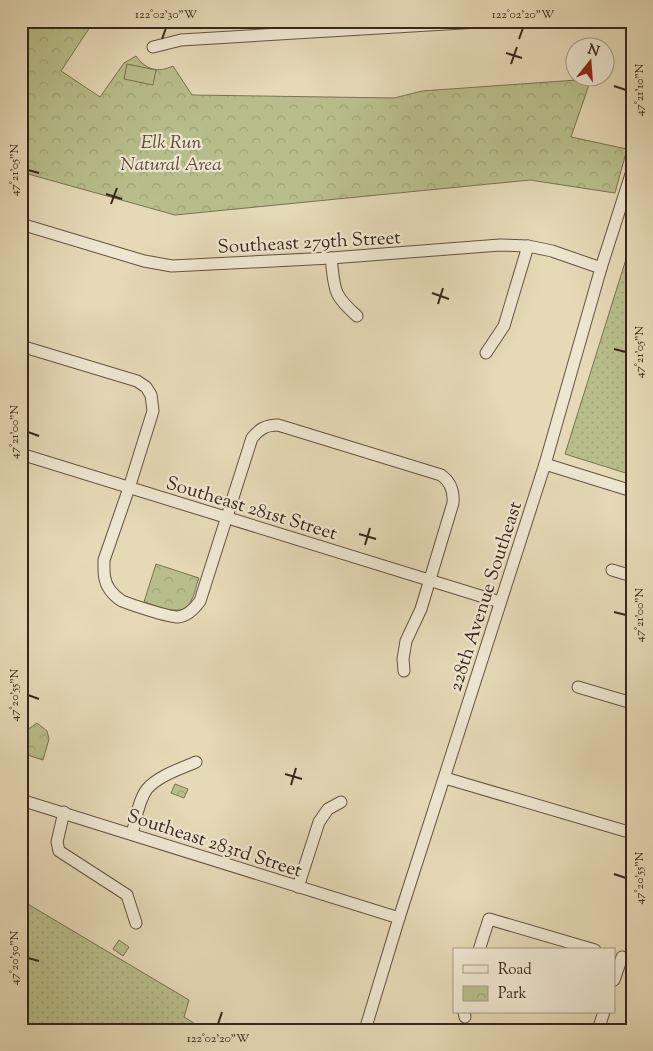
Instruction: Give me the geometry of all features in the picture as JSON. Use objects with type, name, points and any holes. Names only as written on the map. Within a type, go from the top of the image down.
[{"type":"street","points":[[153,47],[181,40],[496,21]]},
{"type":"street","name":"228th Avenue Southeast","points":[[365,1030],[399,918],[545,464],[632,172]]},
{"type":"street","name":"Southeast 279th Street","points":[[21,224],[144,261],[172,266],[331,258],[500,245],[528,246],[552,251],[602,268]]},
{"type":"street","points":[[486,353],[504,326],[528,246]]},
{"type":"street","points":[[331,258],[335,290],[342,302],[357,316]]},
{"type":"street","points":[[21,346],[137,381],[146,387],[151,395],[153,411],[104,560],[104,571],[108,588],[122,601],[170,616],[180,617],[200,601],[252,438],[262,428],[278,425],[441,475],[446,479],[452,488],[453,503],[421,609],[406,641],[403,659],[404,671]]},
{"type":"street","name":"Southeast 281st Street","points":[[21,454],[500,602]]},
{"type":"street","points":[[545,464],[632,491]]},
{"type":"street","points":[[612,570],[632,576]]},
{"type":"street","points":[[578,686],[632,703]]},
{"type":"street","points":[[132,834],[142,799],[147,789],[156,781],[196,762]]},
{"type":"street","points":[[444,778],[632,833]]},
{"type":"street","name":"Southeast 283rd Street","points":[[21,800],[399,918]]},
{"type":"street","points":[[298,887],[319,822],[328,809],[342,802]]},
{"type":"street","points":[[64,812],[57,842],[59,851],[127,895],[136,923]]},
{"type":"street","points":[[480,948],[489,919],[588,948]]},
{"type":"street","points":[[616,974],[622,958]]},
{"type":"street","points":[[598,1030],[603,1014]]},
{"type":"green space","name":"Elk Run Natural Area","points":[[21,21],[94,21],[61,71],[100,97],[124,63],[136,56],[140,61],[153,69],[157,70],[173,66],[192,95],[394,98],[422,91],[566,81],[566,88],[588,88],[571,137],[627,149],[615,193],[530,180],[175,215],[21,172]]},
{"type":"green space","points":[[127,64],[156,70],[153,85],[124,79]]},
{"type":"green space","points":[[632,240],[632,475],[565,454]]},
{"type":"green space","points":[[156,564],[199,578],[187,606],[182,609],[170,610],[144,602]]},
{"type":"green space","points":[[37,723],[47,731],[49,739],[43,760],[21,753],[21,729],[30,728]]},
{"type":"green space","points":[[175,784],[188,789],[184,798],[171,793]]},
{"type":"green space","points":[[21,900],[189,1000],[184,1017],[205,1030],[21,1030]]},
{"type":"green space","points":[[119,940],[129,947],[123,956],[113,949]]}]
